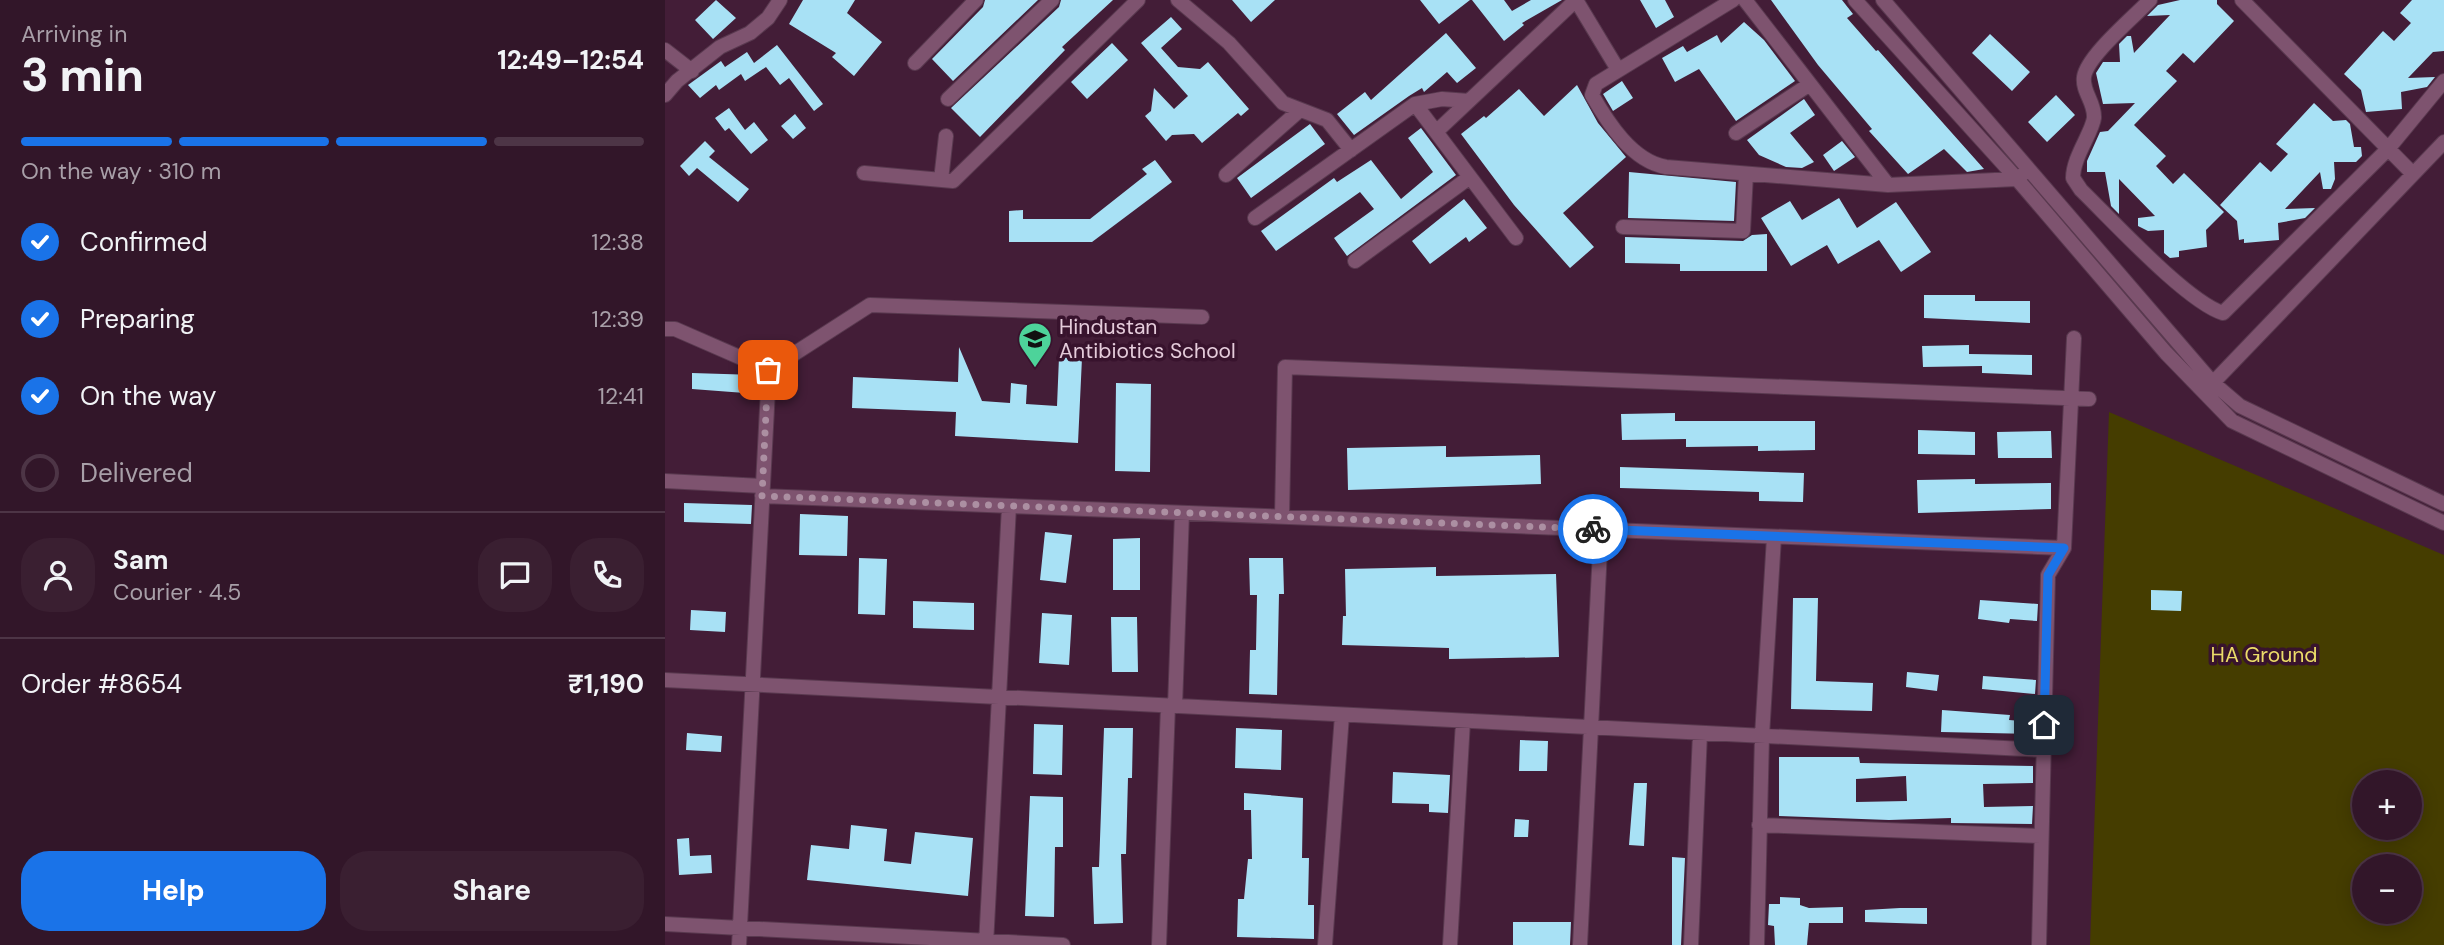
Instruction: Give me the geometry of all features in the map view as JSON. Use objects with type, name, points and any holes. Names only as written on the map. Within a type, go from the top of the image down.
[{"type":"street","points":[[665,95],[677,81],[720,47],[750,33],[768,18],[780,0]]},
{"type":"street","points":[[915,63],[975,0]]},
{"type":"street","points":[[948,99],[1052,0]]},
{"type":"street","points":[[864,173],[947,181],[1137,0]]},
{"type":"street","points":[[1180,0],[1229,43],[1283,103],[1327,120],[1351,150]]},
{"type":"street","points":[[1436,132],[1576,0],[1617,68]]},
{"type":"street","points":[[1734,0],[1595,83],[1592,94],[1637,155],[1657,165],[1888,185],[2023,174]]},
{"type":"street","points":[[1745,0],[1888,185]]},
{"type":"street","points":[[1855,0],[2023,174]]},
{"type":"street","points":[[1884,0],[2023,174],[2208,387],[2232,421],[2444,523]]},
{"type":"street","points":[[2150,0],[2088,64],[2084,80],[2093,103],[2094,119],[2083,140],[2073,178],[2081,190],[2171,276],[2213,310],[2223,313],[2388,149],[2444,81]]},
{"type":"street","points":[[2242,0],[2413,174]]},
{"type":"street","points":[[665,50],[692,71]]},
{"type":"street","points":[[1736,134],[1810,84]]},
{"type":"street","points":[[1255,218],[1415,104],[1442,99],[1469,102]]},
{"type":"street","points":[[1415,104],[1516,238]]},
{"type":"street","points":[[1226,175],[1300,110]]},
{"type":"street","points":[[946,136],[947,181]]},
{"type":"street","points":[[2208,387],[2444,142]]},
{"type":"street","points":[[1623,227],[1743,231],[1746,174]]},
{"type":"street","points":[[1355,261],[1470,177]]},
{"type":"street","points":[[768,370],[870,305],[1202,317]]},
{"type":"street","points":[[665,329],[675,329],[768,370]]},
{"type":"street","points":[[2039,945],[2048,575],[2064,548],[2074,338]]},
{"type":"street","points":[[1282,517],[1285,367],[2089,399]]},
{"type":"street","points":[[739,945],[768,370]]},
{"type":"street","points":[[2208,387],[2240,406],[2444,504]]},
{"type":"street","points":[[665,481],[762,491],[1009,506],[2064,548]]},
{"type":"street","points":[[986,943],[1009,506]]},
{"type":"street","points":[[1159,945],[1182,513]]},
{"type":"street","points":[[1580,945],[1601,530]]},
{"type":"street","points":[[1757,945],[1762,736],[1774,537]]},
{"type":"street","points":[[665,680],[2043,750]]},
{"type":"street","points":[[1325,945],[1342,715]]},
{"type":"street","points":[[1450,945],[1463,721]]},
{"type":"street","points":[[1691,945],[1700,733]]},
{"type":"street","points":[[1759,825],[2041,836]]},
{"type":"street","points":[[665,924],[1063,945]]},
{"type":"green space","name":"HA Ground","points":[[2109,412],[2444,555],[2444,945],[2090,945]]},
{"type":"building","points":[[716,0],[736,18],[713,39],[695,20]]},
{"type":"building","points":[[803,0],[855,0],[847,13],[882,42],[854,76],[832,57],[836,53],[789,24]]},
{"type":"building","points":[[985,0],[1038,0],[953,81],[932,59],[983,7]]},
{"type":"building","points":[[1061,0],[1113,0],[1062,47],[1065,50],[980,137],[951,108],[1059,7]]},
{"type":"building","points":[[1232,0],[1275,0],[1251,22]]},
{"type":"building","points":[[1420,0],[1470,0],[1439,24]]},
{"type":"building","points":[[1472,0],[1504,0],[1512,11],[1531,0],[1562,0],[1522,23],[1524,25],[1504,41]]},
{"type":"building","points":[[1640,0],[1665,0],[1674,17],[1656,28]]},
{"type":"building","points":[[1771,0],[1842,0],[1853,14],[1847,18],[1984,169],[1967,172],[1944,149],[1908,174],[1869,131],[1872,129],[1818,65]]},
{"type":"building","points":[[2180,0],[2217,0],[2217,4],[2234,21],[2194,63],[2183,53],[2166,71],[2177,81],[2134,125],[2166,156],[2156,166],[2173,184],[2184,173],[2224,212],[2206,230],[2207,247],[2179,251],[2179,257],[2170,258],[2164,253],[2164,230],[2148,231],[2138,226],[2138,218],[2155,216],[2119,179],[2119,214],[2111,206],[2105,172],[2087,172],[2087,161],[2100,132],[2108,131],[2135,103],[2103,104],[2096,73],[2103,62],[2120,62],[2119,44],[2127,36],[2131,36],[2134,53],[2170,15],[2147,16],[2158,5]]},
{"type":"building","points":[[2412,0],[2444,0],[2444,51],[2433,52],[2408,78],[2435,77],[2427,87],[2401,92],[2402,109],[2366,112],[2361,90],[2344,74],[2383,31],[2394,41],[2411,23],[2400,13]]},
{"type":"building","points":[[1171,17],[1182,29],[1161,48],[1178,67],[1200,69],[1208,62],[1249,109],[1241,116],[1238,113],[1202,143],[1194,134],[1172,135],[1166,141],[1145,116],[1151,111],[1154,88],[1174,109],[1188,96],[1141,43]]},
{"type":"building","points":[[1744,22],[1764,40],[1795,81],[1736,121],[1699,69],[1675,82],[1662,58],[1683,46],[1687,52],[1717,35],[1721,43]]},
{"type":"building","points":[[1446,33],[1476,68],[1457,83],[1447,72],[1424,92],[1422,88],[1354,135],[1337,114],[1365,92],[1371,100]]},
{"type":"building","points":[[1990,34],[2030,72],[2012,91],[1972,53]]},
{"type":"building","points":[[1112,43],[1128,60],[1087,99],[1071,82]]},
{"type":"building","points":[[777,45],[823,104],[814,111],[789,78],[780,85],[766,67],[745,81],[741,74],[719,90],[716,85],[700,98],[688,85],[721,61],[725,67],[747,52],[754,63]]},
{"type":"building","points":[[1622,81],[1633,98],[1613,111],[1603,94]]},
{"type":"building","points":[[1577,85],[1598,123],[1626,157],[1563,213],[1594,247],[1570,268],[1514,205],[1461,134],[1484,116],[1486,118],[1519,89],[1544,116]]},
{"type":"building","points":[[2056,95],[2075,115],[2047,142],[2028,122]]},
{"type":"building","points":[[1804,99],[1815,115],[1790,133],[1814,162],[1802,168],[1786,167],[1759,155],[1747,140]]},
{"type":"building","points":[[2314,103],[2333,121],[2346,120],[2350,124],[2354,147],[2361,147],[2362,156],[2356,162],[2334,162],[2335,179],[2331,189],[2323,189],[2320,172],[2285,209],[2315,208],[2305,218],[2278,223],[2279,240],[2244,243],[2244,239],[2239,240],[2237,221],[2220,205],[2260,162],[2271,172],[2288,154],[2276,144]]},
{"type":"building","points":[[729,108],[745,130],[754,122],[768,140],[751,154],[729,128],[725,131],[715,118]]},
{"type":"building","points":[[795,114],[806,128],[793,139],[781,126]]},
{"type":"building","points":[[1310,124],[1325,144],[1251,198],[1237,178]]},
{"type":"building","points":[[1421,128],[1456,175],[1347,256],[1334,238],[1374,209],[1360,192],[1276,251],[1261,231],[1334,178],[1337,182],[1371,160],[1401,199],[1433,172],[1408,138]]},
{"type":"building","points":[[705,141],[715,151],[709,157],[749,189],[738,202],[697,168],[689,176],[680,166]]},
{"type":"building","points":[[1842,141],[1855,157],[1834,171],[1823,155]]},
{"type":"building","points":[[1155,160],[1172,182],[1092,242],[1009,242],[1009,211],[1023,210],[1023,219],[1090,219],[1147,174],[1142,169]]},
{"type":"building","points":[[1629,172],[1736,182],[1734,221],[1628,218]]},
{"type":"building","points":[[1839,198],[1857,228],[1896,202],[1931,252],[1901,272],[1879,240],[1838,264],[1827,245],[1791,266],[1761,218],[1790,201],[1802,220]]},
{"type":"building","points":[[1464,199],[1487,228],[1469,242],[1466,237],[1430,264],[1412,241]]},
{"type":"building","points":[[1767,234],[1767,271],[1680,271],[1680,264],[1625,263],[1625,237],[1743,241],[1752,235]]},
{"type":"building","points":[[1924,295],[1975,295],[1975,301],[2030,301],[2030,323],[1924,318]]},
{"type":"building","points":[[1969,345],[1969,354],[2032,355],[2032,375],[1982,373],[1982,366],[1923,367],[1922,346]]},
{"type":"building","points":[[959,347],[982,401],[1010,403],[1011,383],[1027,385],[1026,404],[1057,406],[1059,357],[1082,358],[1078,443],[955,436],[956,412],[852,408],[853,377],[958,382]]},
{"type":"building","points":[[692,373],[756,375],[759,376],[758,394],[692,389]]},
{"type":"building","points":[[1116,383],[1151,384],[1150,472],[1115,471]]},
{"type":"building","points":[[1675,413],[1675,421],[1815,421],[1815,450],[1758,451],[1758,446],[1686,447],[1686,439],[1622,440],[1621,414]]},
{"type":"building","points":[[1918,430],[1975,432],[1975,455],[1918,454]]},
{"type":"building","points":[[2051,431],[2052,458],[1998,458],[1997,432]]},
{"type":"building","points":[[1446,446],[1446,457],[1540,455],[1541,484],[1348,490],[1347,448]]},
{"type":"building","points":[[1620,467],[1804,473],[1803,502],[1759,501],[1759,492],[1620,488]]},
{"type":"building","points":[[1975,479],[1975,484],[2051,483],[2051,509],[1918,513],[1917,480]]},
{"type":"building","points":[[684,503],[752,505],[751,524],[684,522]]},
{"type":"building","points":[[800,514],[848,516],[847,556],[799,555]]},
{"type":"building","points":[[1045,532],[1072,535],[1066,583],[1040,580]]},
{"type":"building","points":[[1140,538],[1140,590],[1113,590],[1113,539]]},
{"type":"building","points":[[859,558],[887,559],[885,615],[858,614]]},
{"type":"building","points":[[1249,558],[1283,558],[1284,594],[1279,594],[1277,695],[1249,694],[1250,650],[1256,650],[1257,595],[1250,595]]},
{"type":"building","points":[[1436,567],[1436,576],[1556,574],[1559,657],[1449,659],[1449,648],[1342,645],[1343,616],[1346,616],[1345,569]]},
{"type":"building","points":[[2151,590],[2182,591],[2181,611],[2151,610]]},
{"type":"building","points":[[1793,598],[1818,598],[1816,681],[1873,683],[1872,711],[1791,709]]},
{"type":"building","points":[[1980,600],[2038,604],[2037,621],[2010,619],[2009,623],[1978,619]]},
{"type":"building","points":[[913,601],[974,603],[974,630],[913,628]]},
{"type":"building","points":[[691,610],[726,612],[725,632],[690,630]]},
{"type":"building","points":[[1042,613],[1072,615],[1069,665],[1039,663]]},
{"type":"building","points":[[1111,617],[1137,617],[1138,672],[1112,672]]},
{"type":"building","points":[[1907,672],[1939,675],[1937,691],[1906,687]]},
{"type":"building","points":[[1983,676],[2036,680],[2035,694],[1982,689]]},
{"type":"building","points":[[1942,710],[2010,715],[2009,720],[2035,722],[2035,734],[1941,732]]},
{"type":"building","points":[[1034,724],[1063,725],[1062,775],[1033,774]]},
{"type":"building","points":[[1104,728],[1133,728],[1132,778],[1128,778],[1126,854],[1121,854],[1123,923],[1094,924],[1092,867],[1099,867]]},
{"type":"building","points":[[1236,728],[1282,730],[1281,770],[1235,768]]},
{"type":"building","points":[[687,733],[722,736],[721,752],[686,750]]},
{"type":"building","points":[[1520,740],[1548,741],[1547,771],[1519,771]]},
{"type":"building","points":[[1779,757],[1859,757],[1860,763],[2033,766],[2033,783],[1983,784],[1984,807],[2033,806],[2032,824],[1951,823],[1951,818],[1889,820],[1779,816]],"holes":[[[1906,776],[1907,801],[1856,802],[1856,779]]]},
{"type":"building","points":[[1393,772],[1450,775],[1448,813],[1429,812],[1429,804],[1392,803]]},
{"type":"building","points":[[1634,783],[1647,783],[1644,846],[1629,845]]},
{"type":"building","points":[[1244,793],[1303,798],[1302,858],[1309,858],[1308,905],[1314,905],[1314,939],[1237,937],[1238,899],[1244,899],[1248,859],[1252,859],[1251,810],[1244,810]]},
{"type":"building","points":[[1030,796],[1063,797],[1063,847],[1055,847],[1054,917],[1025,916]]},
{"type":"building","points":[[1515,819],[1529,820],[1528,837],[1514,837]]},
{"type":"building","points":[[851,825],[887,829],[884,861],[911,864],[915,832],[973,838],[968,896],[807,880],[811,845],[849,849]]},
{"type":"building","points":[[689,838],[690,856],[711,855],[712,873],[679,875],[677,839]]},
{"type":"building","points":[[1672,857],[1685,858],[1681,945],[1672,945]]},
{"type":"building","points":[[1780,897],[1800,898],[1800,905],[1809,908],[1843,907],[1843,923],[1809,923],[1807,945],[1775,945],[1774,926],[1768,925],[1769,904],[1780,904]]},
{"type":"building","points":[[1927,908],[1927,924],[1865,922],[1865,910]]},
{"type":"building","points":[[1513,922],[1571,922],[1570,945],[1513,945]]},
{"type":"way so far","points":[[768,370],[762,496],[1593,529]]},
{"type":"place","name":"Hindustan Antibiotics School","points":[[1035,369]]},
{"type":"route","points":[[1593,529],[2064,548],[2048,575],[2044,725]]}]
